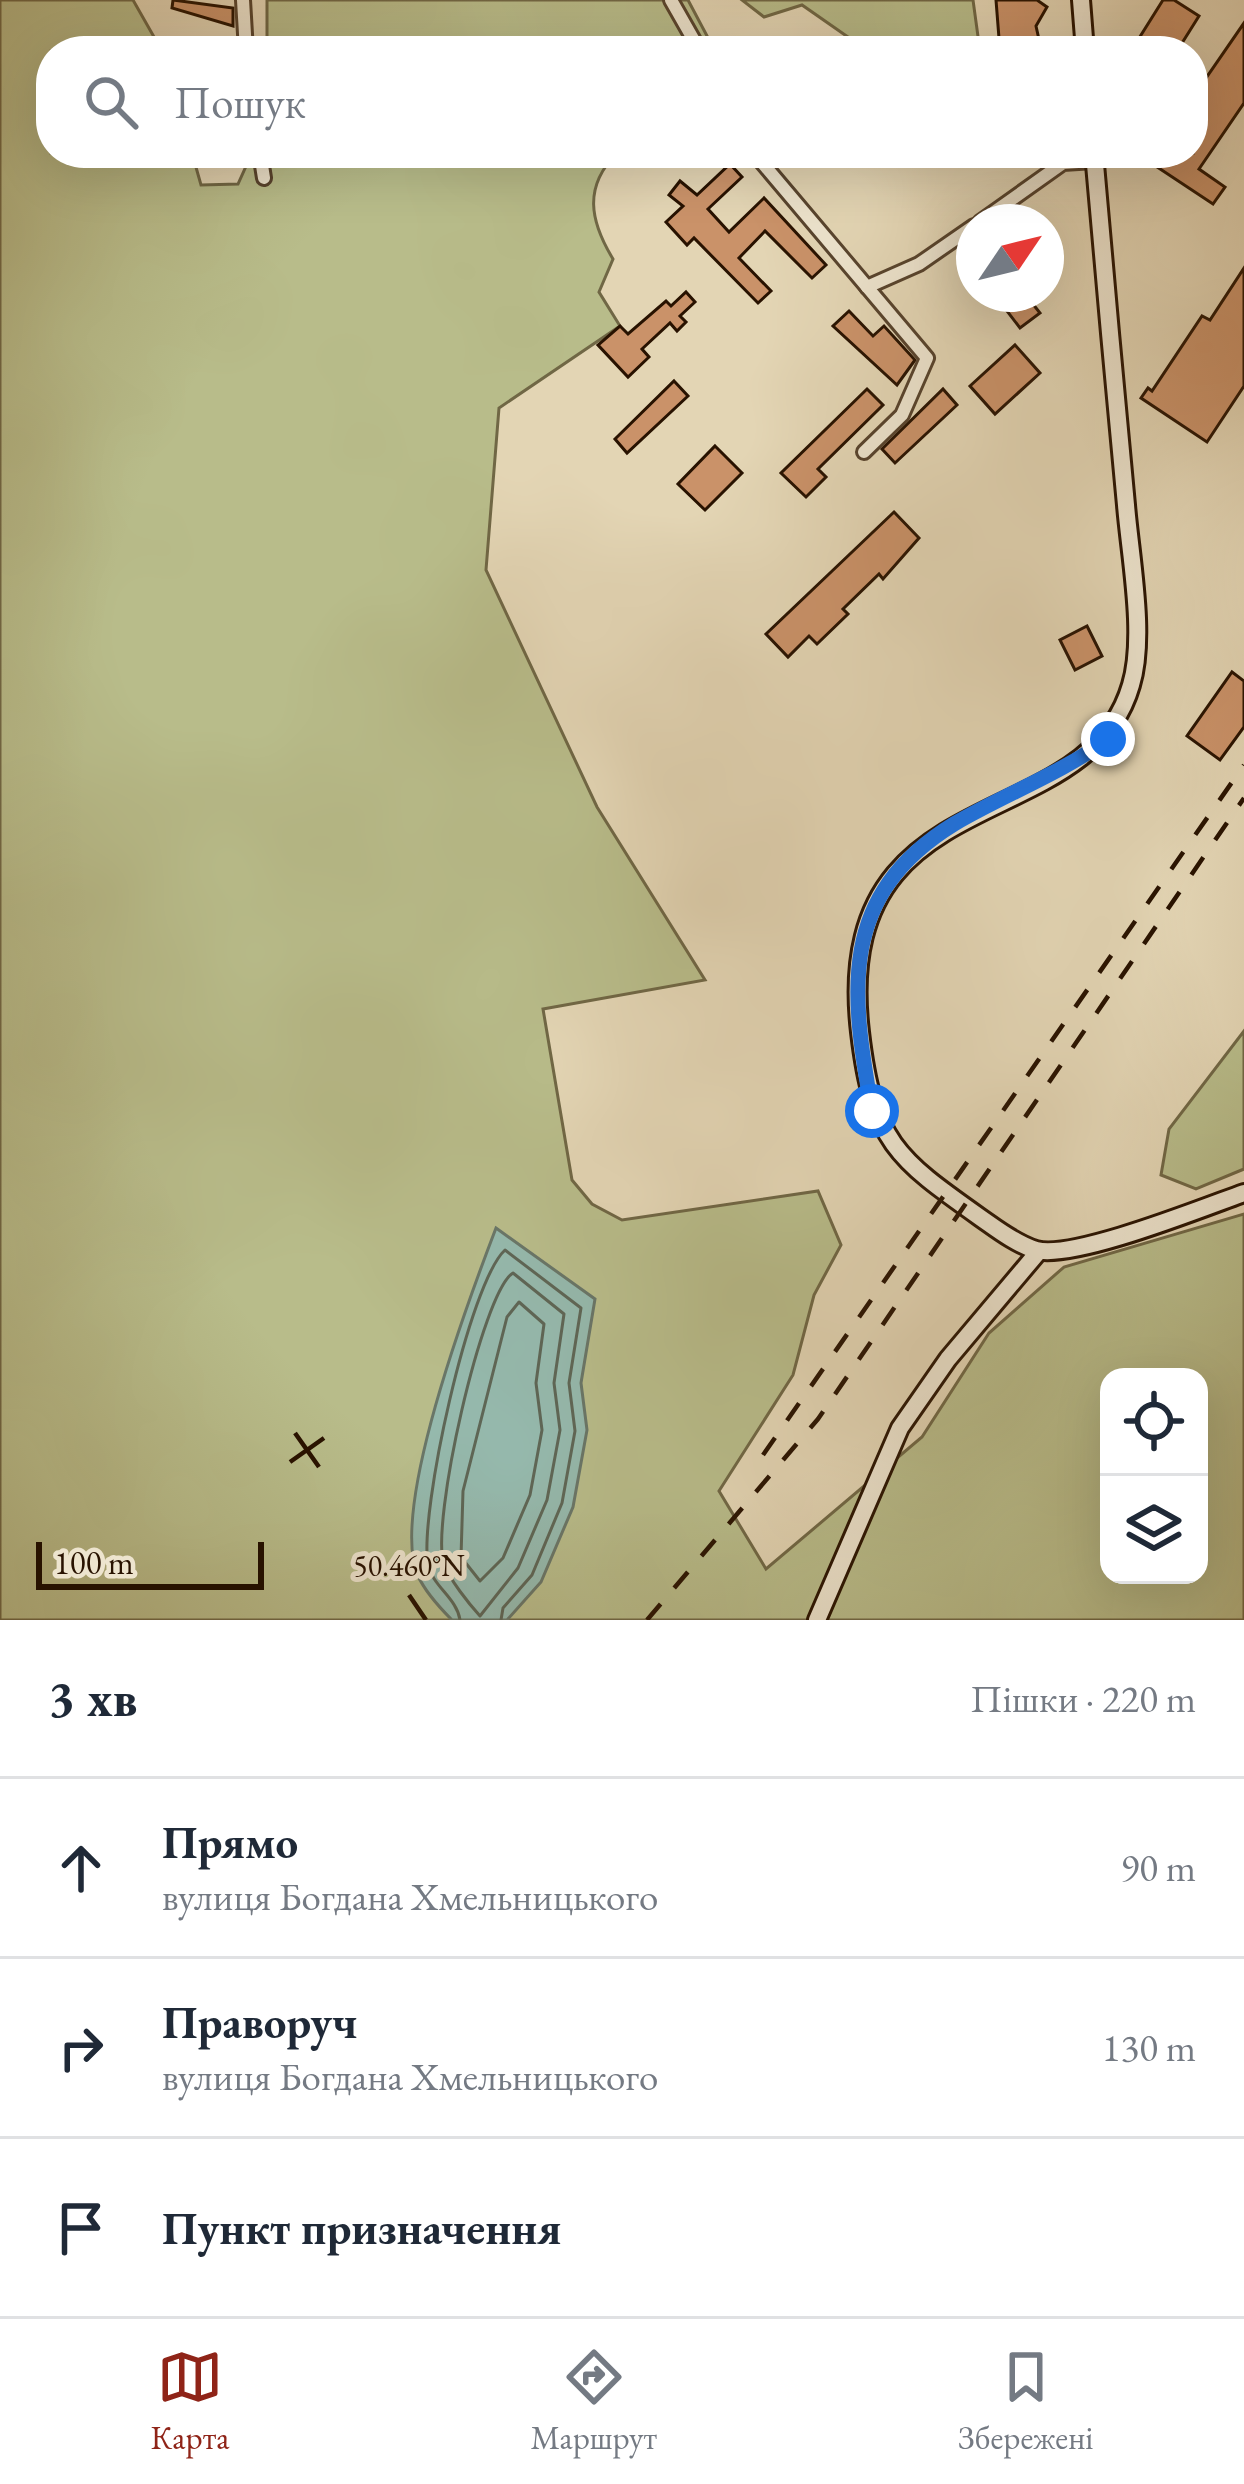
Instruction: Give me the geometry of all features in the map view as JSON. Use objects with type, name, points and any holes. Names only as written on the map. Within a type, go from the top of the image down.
[{"type":"street","points":[[243,0],[245,36]]},
{"type":"street","points":[[671,0],[691,36]]},
{"type":"street","points":[[1081,0],[1084,36]]},
{"type":"street","points":[[262,168],[264,178]]},
{"type":"street","points":[[767,168],[920,349],[927,365],[902,415],[864,452]]},
{"type":"street","points":[[1006,204],[1057,168]]},
{"type":"street","points":[[1095,168],[1135,600],[1133,679],[1108,739],[925,845],[867,914],[858,962],[858,1015],[872,1111],[902,1158],[964,1206],[1039,1251],[1074,1248],[1244,1193]]},
{"type":"street","points":[[867,286],[920,265],[956,239]]},
{"type":"street","points":[[817,1620],[862,1505],[900,1428],[948,1359],[1039,1251]]},
{"type":"green space","points":[[0,0],[133,0],[153,36],[36,36],[36,168],[196,168],[201,185],[238,184],[245,168],[605,168],[595,191],[595,218],[613,259],[599,292],[620,326],[499,408],[486,570],[597,807],[705,980],[543,1009],[572,1180],[592,1204],[622,1220],[818,1191],[841,1245],[814,1295],[793,1375],[719,1491],[766,1569],[922,1437],[989,1333],[1064,1267],[1244,1214],[1244,1620],[0,1620]]},
{"type":"green space","points":[[267,0],[688,0],[707,36],[267,36]]},
{"type":"green space","points":[[742,0],[973,0],[978,36],[846,36],[802,5],[764,17]]},
{"type":"green space","points":[[1244,1031],[1244,1169],[1196,1189],[1161,1175],[1169,1129]]},
{"type":"water","points":[[496,1228],[595,1299],[581,1383],[587,1430],[573,1507],[541,1582],[507,1620],[452,1620],[418,1576],[412,1545],[414,1503],[436,1403]]},
{"type":"building","points":[[173,0],[233,8],[233,26],[172,8]]},
{"type":"building","points":[[996,0],[1037,0],[1047,7],[1036,26],[1038,36],[999,36]]},
{"type":"building","points":[[1163,0],[1174,0],[1199,16],[1186,36],[1140,36]]},
{"type":"building","points":[[1244,23],[1244,103],[1208,156],[1208,75]]},
{"type":"building","points":[[726,168],[734,168],[742,177],[708,209],[729,232],[764,198],[826,265],[812,278],[765,231],[739,258],[771,291],[758,303],[694,238],[687,245],[666,222],[683,206],[669,195],[680,181],[697,195]]},
{"type":"building","points":[[1159,168],[1200,168],[1225,187],[1213,204]]},
{"type":"building","points":[[1244,268],[1244,386],[1207,442],[1141,398],[1148,388],[1152,391],[1202,316],[1210,320]]},
{"type":"building","points":[[686,292],[695,302],[680,316],[686,322],[677,331],[670,323],[642,349],[649,357],[628,377],[598,345],[620,326],[628,334],[666,301],[671,306]]},
{"type":"building","points":[[849,311],[873,336],[884,326],[915,360],[897,385],[833,326]]},
{"type":"building","points":[[1008,312],[1039,312],[1040,313],[1020,328]]},
{"type":"building","points":[[1015,345],[1040,373],[995,414],[970,386]]},
{"type":"building","points":[[674,381],[688,396],[627,453],[615,439]]},
{"type":"building","points":[[867,389],[883,405],[818,469],[826,477],[806,497],[781,473]]},
{"type":"building","points":[[943,389],[957,405],[895,463],[882,449]]},
{"type":"building","points":[[715,446],[742,473],[705,510],[678,484]]},
{"type":"building","points":[[894,512],[919,538],[883,579],[879,574],[843,609],[848,614],[817,644],[809,636],[788,657],[766,634]]},
{"type":"building","points":[[1087,626],[1102,656],[1075,670],[1060,640]]},
{"type":"building","points":[[1232,672],[1244,681],[1244,727],[1220,760],[1187,736]]},
{"type":"railway","points":[[763,1455],[1244,765]]},
{"type":"railway","points":[[647,1620],[818,1419],[1244,798]]},
{"type":"route","points":[[872,1111],[858,1015],[858,962],[867,914],[925,845],[994,802],[1081,759],[1108,739]]}]
